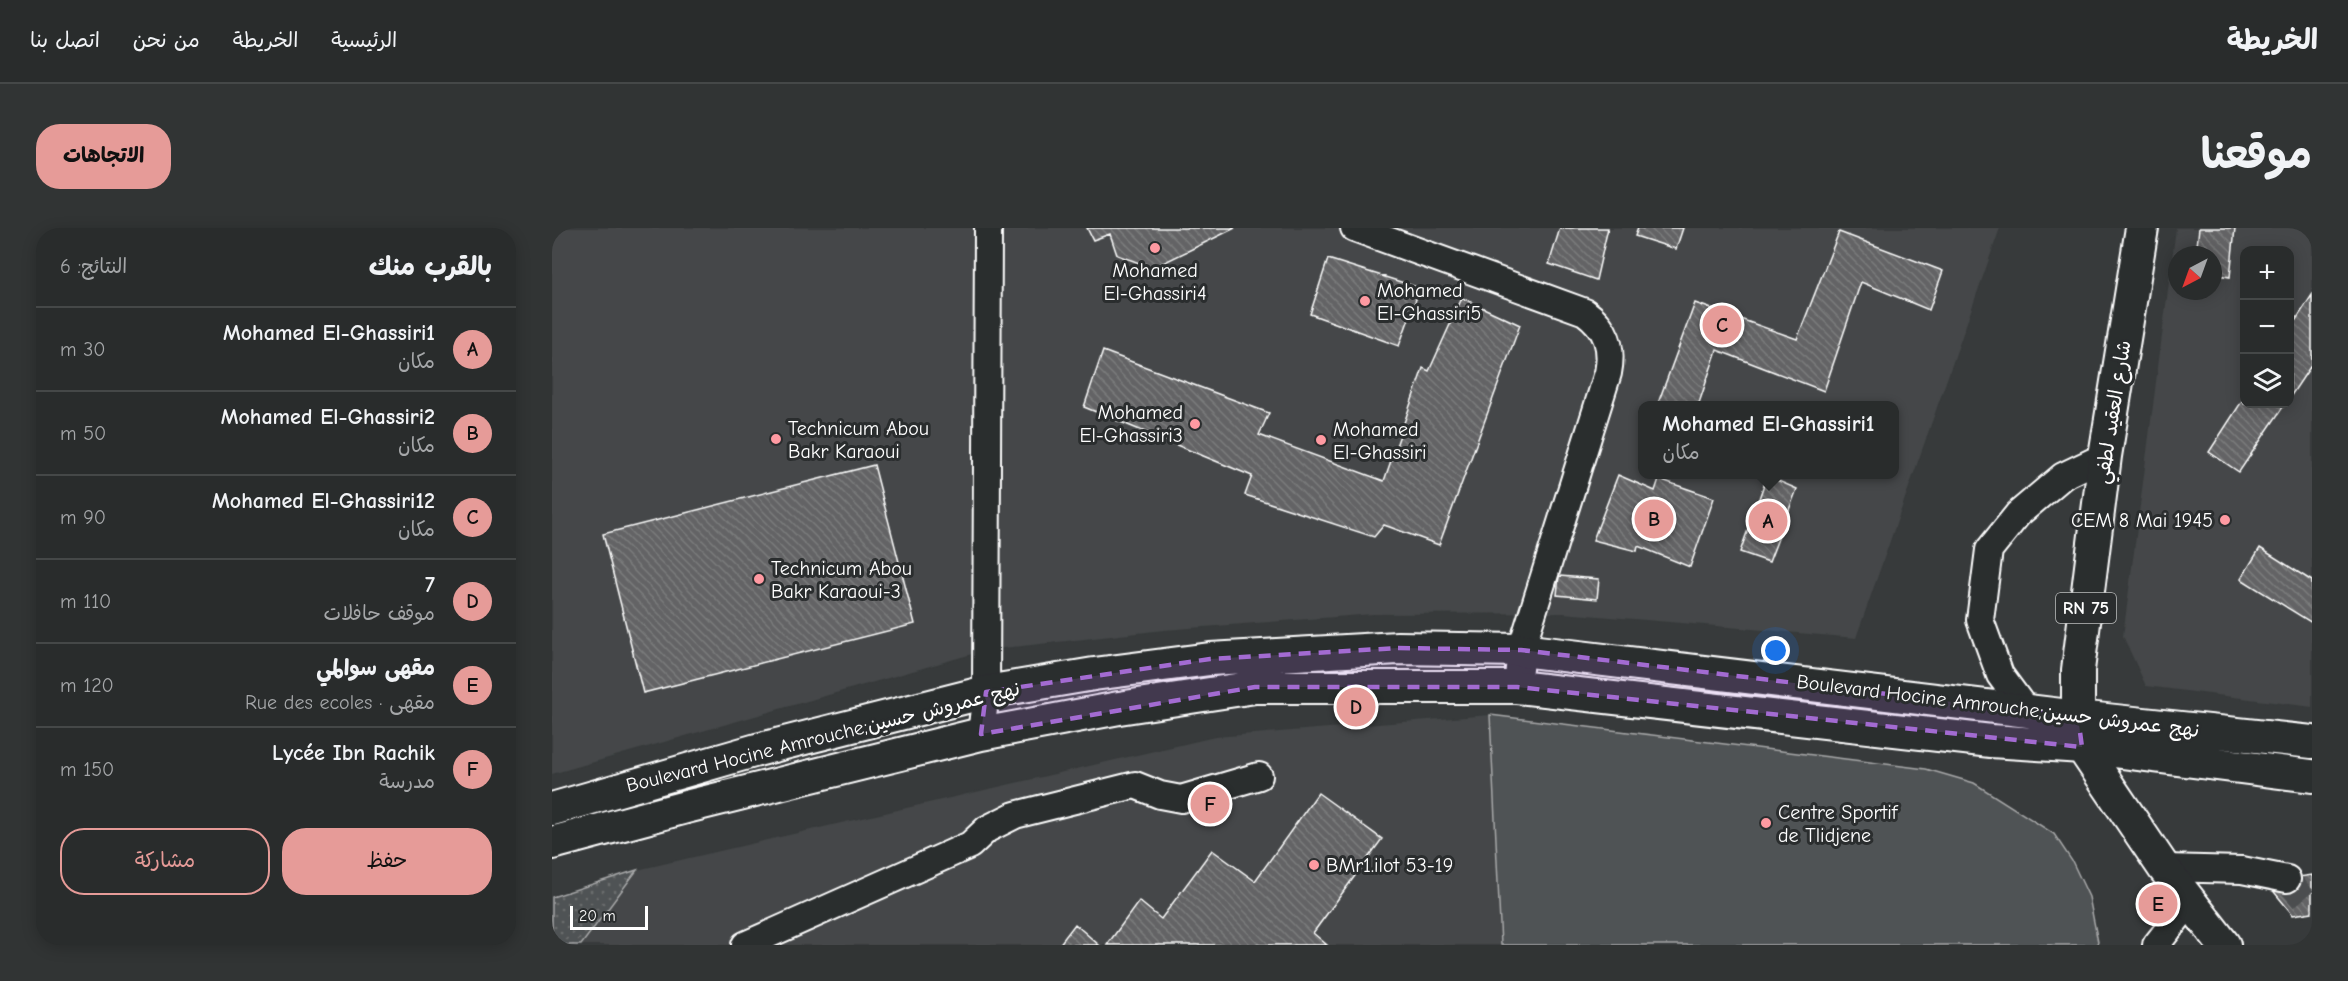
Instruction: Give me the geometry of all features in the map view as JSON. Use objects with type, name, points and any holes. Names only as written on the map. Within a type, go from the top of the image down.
[{"type":"main road","name":"شارع العقيد لطفي","points":[[2080,732],[2078,670],[2105,456],[2142,228]]},
{"type":"main road","name":"Boulevard Hocine Amrouche;نهج عمروش حسين","points":[[552,808],[757,750],[986,692],[1094,674],[1210,659],[1398,648],[1521,650],[2025,710],[2080,732],[2312,776]]},
{"type":"main road","name":"Boulevard Hocine Amrouche;نهج عمروش حسين","points":[[552,843],[686,807],[981,734],[1119,708],[1255,687],[1516,687],[1991,741],[2080,732],[2312,742]]},
{"type":"main road","points":[[2080,732],[2164,868],[2224,945]]},
{"type":"street","points":[[981,734],[986,692],[988,228]]},
{"type":"street","points":[[1354,228],[1585,312],[1597,321],[1610,345],[1611,359],[1608,373],[1521,650],[1516,687]]},
{"type":"street","points":[[2025,710],[2000,675],[1980,620],[1989,550],[2018,514],[2063,476],[2105,456]]},
{"type":"street","points":[[745,945],[970,845],[987,829],[1015,815],[1135,785],[1160,795],[1181,799],[1258,776]]},
{"type":"street","points":[[2164,868],[2242,870],[2287,879]]},
{"type":"street","points":[[2156,945],[2190,902]]},
{"type":"highlighted area","points":[[1398,648],[1521,650],[2078,717],[2082,747],[1517,687],[1255,687],[981,734],[986,692],[1210,659]]},
{"type":"shaded area","name":"Mohamed El-Ghassiri","points":[[552,228],[2000,228],[1856,638],[1563,613],[1374,614],[1164,630],[986,650],[552,774]]},
{"type":"shaded area","name":"CEM 8 Mai 1945","points":[[2176,228],[2312,228],[2312,707],[2146,686],[2123,636],[2168,290],[2168,300],[2222,300],[2222,246],[2174,246]]},
{"type":"shaded area","points":[[1490,715],[1501,945],[581,945],[637,870],[1215,737]]},
{"type":"shaded area","name":"Centre Sportif de Tlidjene","points":[[1490,715],[1926,769],[1974,783],[2054,834],[2072,861],[2089,897],[2098,942],[2096,945],[1501,945]]},
{"type":"shaded area","points":[[637,870],[581,945],[552,945],[552,897]]},
{"type":"building","name":"Mohamed El-Ghassiri4","points":[[1087,228],[1235,228],[1153,268],[1117,255],[1110,234],[1093,240]]},
{"type":"building","points":[[1560,228],[1608,228],[1596,280],[1549,264]]},
{"type":"building","points":[[1638,228],[1683,228],[1676,249],[1635,236]]},
{"type":"building","points":[[2199,228],[2235,228],[2230,277],[2222,276],[2222,246],[2197,246]]},
{"type":"building","points":[[1839,232],[1943,271],[1929,310],[1861,282],[1824,391],[1717,350],[1700,401],[1659,401],[1695,303],[1797,339]]},
{"type":"building","name":"Mohamed El-Ghassiri5","points":[[1328,259],[1420,288],[1399,346],[1310,314]]},
{"type":"building","points":[[2312,295],[2312,364],[2294,391],[2294,354],[2294,323]]},
{"type":"building","name":"Mohamed El-Ghassiri3","points":[[1462,298],[1520,325],[1439,545],[1384,525],[1374,537],[1245,495],[1252,476],[1084,407],[1103,351],[1269,413],[1259,435],[1384,481],[1423,368],[1429,371]]},
{"type":"building","points":[[2240,404],[2240,408],[2282,408],[2239,472],[2209,452]]},
{"type":"building","name":"Technicum Abou Bakr Karaoui-3","points":[[874,465],[915,624],[643,693],[603,534]]},
{"type":"building","points":[[1618,475],[1655,491],[1659,479],[1714,498],[1690,567],[1638,546],[1637,551],[1593,540]]},
{"type":"building","points":[[1766,479],[1774,479],[1797,489],[1769,562],[1740,552]]},
{"type":"building","points":[[2260,548],[2312,581],[2312,623],[2241,579]]},
{"type":"building","points":[[1559,576],[1599,579],[1597,599],[1557,595]]},
{"type":"building","name":"BMr1.ilot 53-19","points":[[1318,793],[1382,839],[1313,933],[1327,945],[1107,945],[1139,901],[1161,919],[1212,850],[1255,881]]},
{"type":"building","points":[[2312,875],[2312,912],[2293,915],[2266,882]]},
{"type":"building","points":[[1075,924],[1099,945],[1059,945]]},
{"type":"tunnel","points":[[2287,879],[2312,909]]},
{"type":"place","name":"Mohamed El-Ghassiri4","points":[[1155,248]]},
{"type":"place","name":"Mohamed El-Ghassiri5","points":[[1365,301]]},
{"type":"place","name":"Mohamed El-Ghassiri12","points":[[1722,325]]},
{"type":"place","name":"Mohamed El-Ghassiri3","points":[[1195,424]]},
{"type":"place","name":"Technicum Abou Bakr Karaoui","points":[[776,439]]},
{"type":"place","name":"Mohamed El-Ghassiri","points":[[1321,440]]},
{"type":"place","name":"Mohamed El-Ghassiri2","points":[[1654,519]]},
{"type":"place","name":"CEM 8 Mai 1945","points":[[2225,520]]},
{"type":"place","name":"Mohamed El-Ghassiri1","points":[[1768,521]]},
{"type":"place","name":"Technicum Abou Bakr Karaoui-3","points":[[759,579]]},
{"type":"place","name":"7","points":[[1356,707]]},
{"type":"place","name":"Lycée Ibn Rachik","points":[[1210,804]]},
{"type":"place","name":"Centre Sportif de Tlidjene","points":[[1766,823]]},
{"type":"place","name":"BMr1.ilot 53-19","points":[[1314,865]]},
{"type":"place","name":"مقهى سوالمي","points":[[2158,904]]}]
